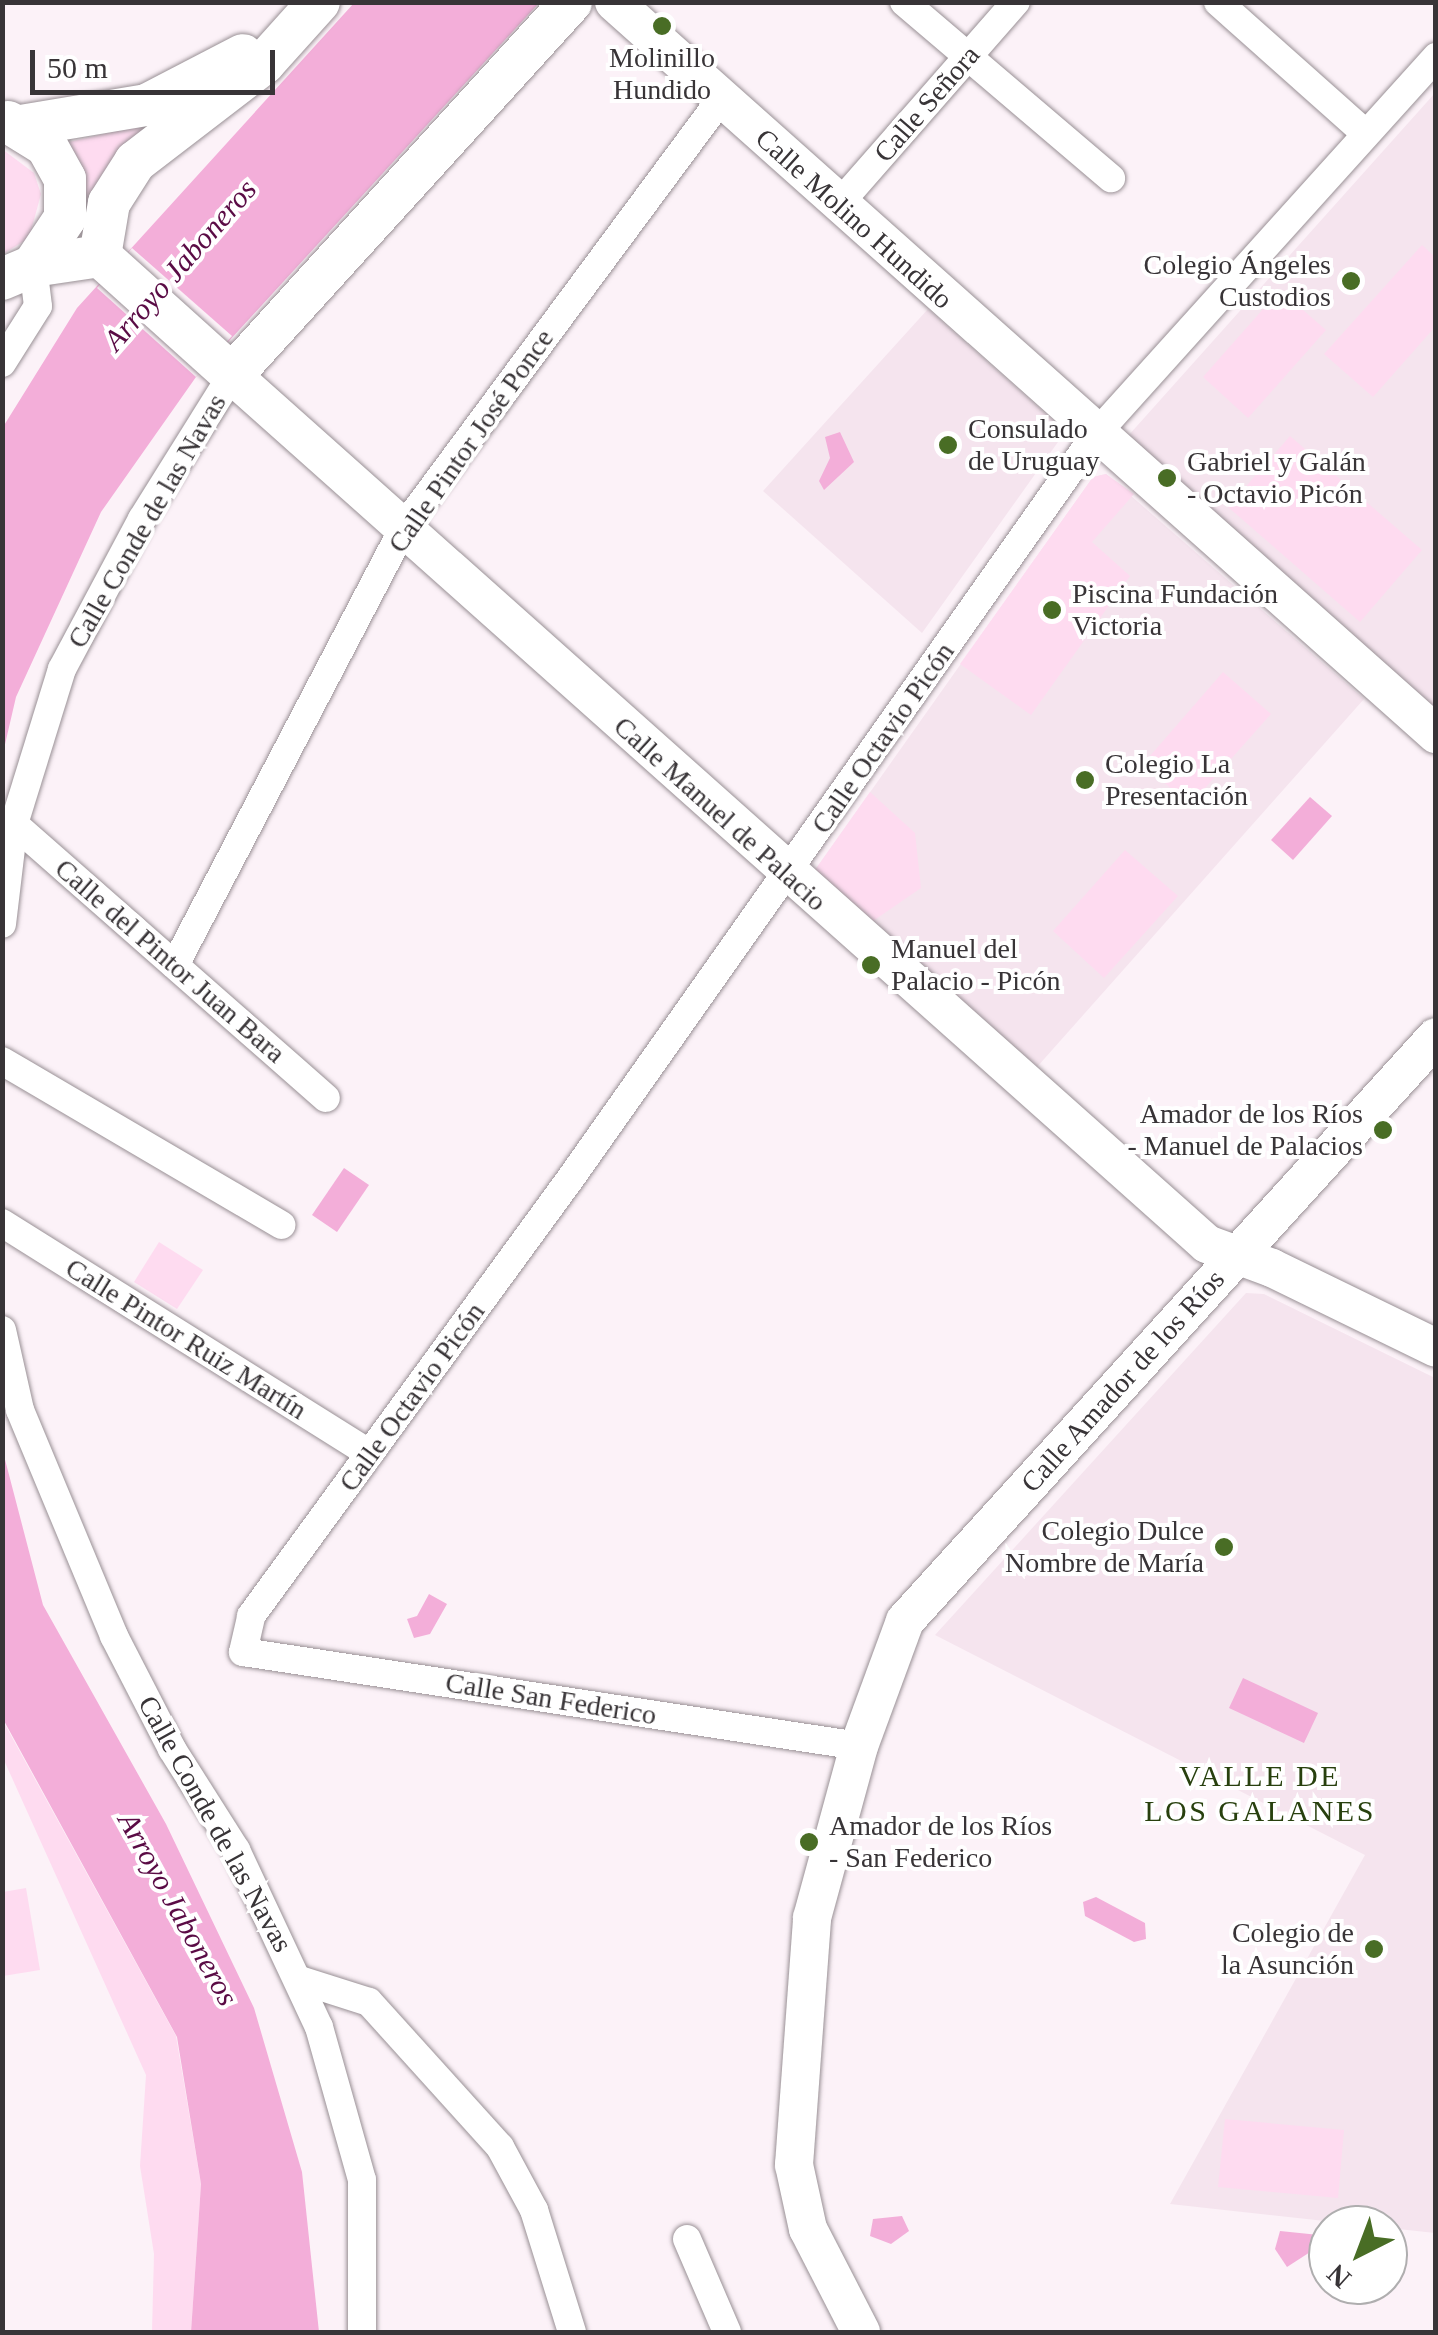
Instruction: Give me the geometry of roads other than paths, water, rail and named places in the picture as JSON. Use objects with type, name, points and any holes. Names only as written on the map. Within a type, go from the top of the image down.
[{"type":"main road","name":"Calle Conde de las Navas","points":[[224,366],[571,2]]},
{"type":"main road","points":[[12,123],[146,105],[218,71],[316,5]]},
{"type":"main road","points":[[18,272],[108,262],[109,202],[135,162],[264,63],[316,5]]},
{"type":"main road","points":[[12,123],[47,146],[64,179],[65,218],[18,272]]},
{"type":"main road","name":"Calle Manuel de Palacio","points":[[108,262],[224,366]]},
{"type":"street","name":"Calle Molino Hundido","points":[[614,2],[1436,734]]},
{"type":"street","points":[[904,2],[1111,178]]},
{"type":"street","name":"Calle Señora","points":[[838,205],[1016,2]]},
{"type":"street","points":[[1218,2],[1366,134]]},
{"type":"street","name":"Calle Octavio Picón","points":[[243,1652],[251,1616],[786,874],[1096,434],[1436,56]]},
{"type":"street","name":"Calle Pintor José Ponce","points":[[175,965],[403,528],[721,99]]},
{"type":"street","points":[[2,363],[38,306],[18,272]]},
{"type":"street","name":"Calle Manuel de Palacio","points":[[224,366],[786,874],[1207,1244],[1237,1254],[1436,1348]]},
{"type":"street","name":"Calle Conde de las Navas","points":[[2,924],[14,824],[62,669],[224,366]]},
{"type":"street","name":"Calle del Pintor Juan Bara","points":[[14,824],[326,1098]]},
{"type":"street","name":"Calle Amador de los Ríos","points":[[861,2332],[808,2229],[794,2165],[812,1918],[859,1746],[905,1620],[1436,1036]]},
{"type":"street","points":[[2,1061],[281,1224]]},
{"type":"street","name":"Calle Pintor Ruiz Martín","points":[[2,1223],[370,1454]]},
{"type":"street","name":"Calle Conde de las Navas","points":[[2,1330],[20,1410],[114,1636],[172,1749],[236,1850],[300,1980],[362,2180],[362,2332]]},
{"type":"street","name":"Calle San Federico","points":[[243,1652],[859,1746]]},
{"type":"street","points":[[300,1980],[369,2002],[500,2147],[534,2210],[572,2332]]},
{"type":"street","points":[[687,2238],[727,2332]]},
{"type":"water","name":"Arroyo Jaboneros","points":[[354,3],[539,3],[196,377],[101,512],[16,697],[3,753],[3,427],[77,308]]},
{"type":"water","points":[[840,432],[854,462],[824,490],[819,481],[830,458],[825,437]]},
{"type":"water","points":[[1310,797],[1332,816],[1293,860],[1271,840]]},
{"type":"water","points":[[344,1168],[369,1185],[337,1232],[312,1215]]},
{"type":"water","name":"Arroyo Jaboneros","points":[[2,1448],[43,1605],[166,1824],[254,2008],[302,2172],[319,2332],[191,2332],[201,2184],[177,2037],[3,1719]]},
{"type":"water","points":[[429,1594],[447,1604],[430,1634],[414,1638],[407,1619],[417,1616]]},
{"type":"water","points":[[1243,1678],[1318,1713],[1304,1743],[1229,1708]]},
{"type":"water","points":[[1096,1897],[1145,1923],[1146,1939],[1134,1942],[1085,1916],[1083,1902]]},
{"type":"water","points":[[902,2216],[909,2231],[891,2244],[870,2236],[873,2219]]},
{"type":"water","points":[[1280,2231],[1308,2234],[1308,2253],[1287,2267],[1275,2249]]},
{"type":"place","name":"Molinillo Hundido","points":[[662,26]]},
{"type":"place","name":"Colegio Ángeles Custodios","points":[[1351,281]]},
{"type":"place","name":"Consulado de Uruguay","points":[[948,445]]},
{"type":"place","name":"Gabriel y Galán - Octavio Picón","points":[[1167,478]]},
{"type":"place","name":"Piscina Fundación Victoria","points":[[1052,610]]},
{"type":"place","name":"Colegio La Presentación","points":[[1085,780]]},
{"type":"place","name":"Manuel del Palacio - Picón","points":[[871,965]]},
{"type":"place","name":"Amador de los Ríos - Manuel de Palacios","points":[[1383,1130]]},
{"type":"place","name":"Colegio Dulce Nombre de María","points":[[1224,1547]]},
{"type":"place","name":"Amador de los Ríos - San Federico","points":[[809,1842]]},
{"type":"place","name":"Colegio de la Asunción","points":[[1374,1949]]},
{"type":"district","name":"VALLE DE LOS GALANES","points":[[1260,1793]]}]
